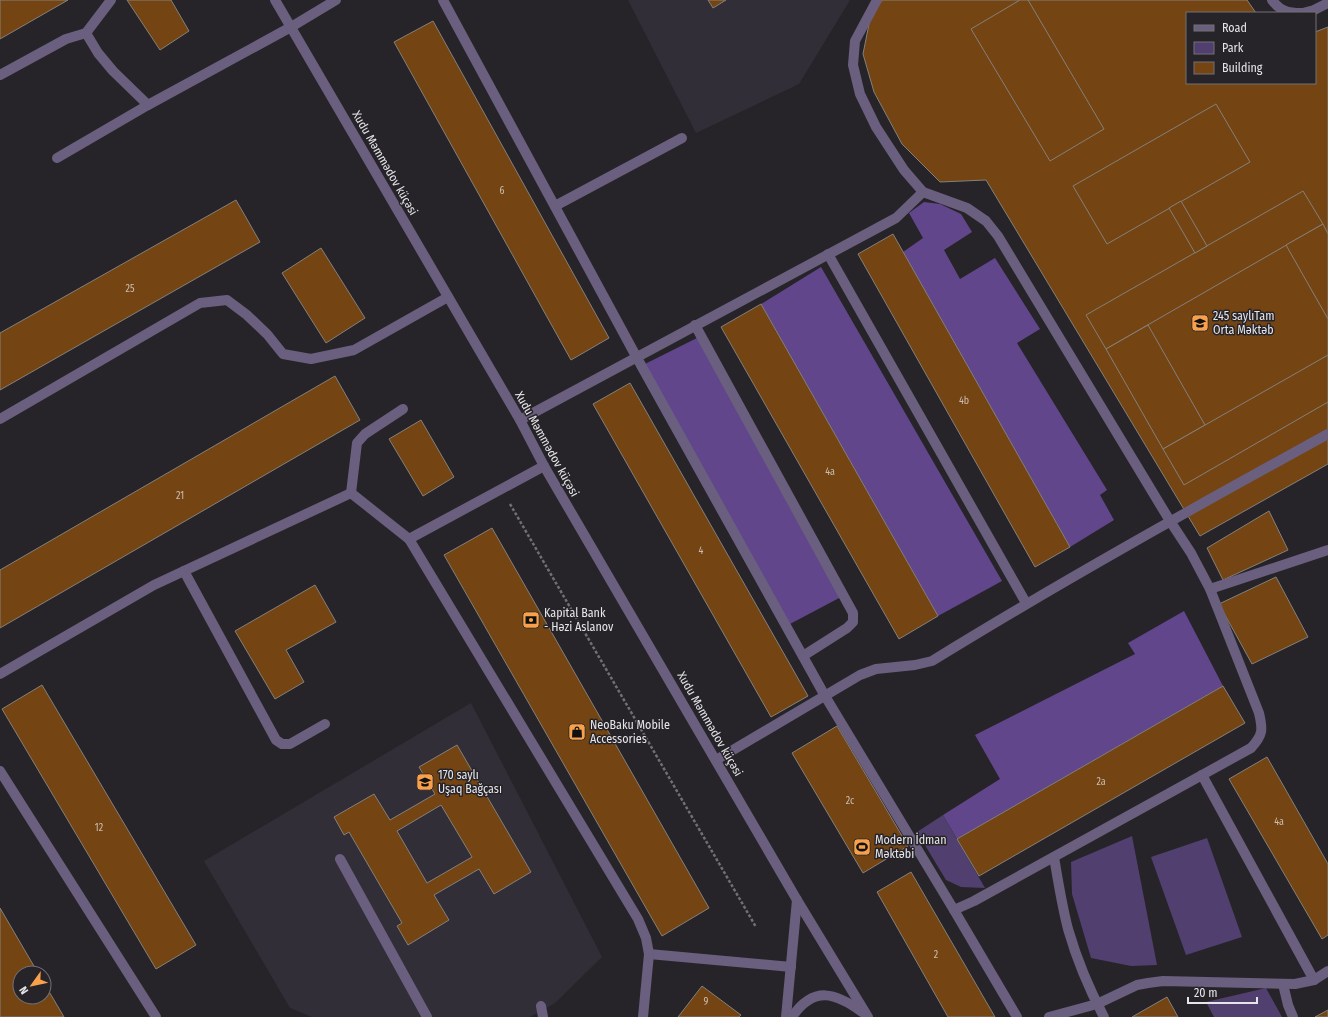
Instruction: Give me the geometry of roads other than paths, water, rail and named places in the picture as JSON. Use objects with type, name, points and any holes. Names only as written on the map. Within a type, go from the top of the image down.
[{"type":"street","points":[[0,75],[66,39],[86,33],[111,0]]},
{"type":"street","name":"Xudu Məmmədov küçəsi","points":[[275,0],[520,420],[544,466],[797,900],[868,1016]]},
{"type":"street","points":[[57,158],[148,105],[291,27],[336,0]]},
{"type":"street","points":[[443,0],[637,358],[825,696],[1017,1017]]},
{"type":"street","points":[[876,0],[855,41],[853,65],[860,94],[876,127],[904,170],[923,192],[967,208],[986,221],[998,236],[1191,554],[1210,589],[1259,713],[1262,727],[1259,740],[1251,748],[974,901],[954,910]]},
{"type":"street","points":[[1272,0],[1275,5],[1286,12]]},
{"type":"street","points":[[1306,12],[1328,4]]},
{"type":"street","points":[[86,33],[98,53],[113,71],[148,105]]},
{"type":"street","points":[[555,206],[682,138]]},
{"type":"street","points":[[520,420],[896,218],[923,192]]},
{"type":"street","points":[[828,254],[1026,603]]},
{"type":"street","points":[[0,420],[200,303],[227,300],[247,315],[267,334],[283,354],[311,359],[354,350],[448,297]]},
{"type":"street","points":[[695,325],[853,612],[853,622],[847,628],[803,656]]},
{"type":"street","points":[[351,493],[357,443],[364,434],[403,409]]},
{"type":"street","points":[[716,760],[860,675],[876,669],[915,665],[932,661],[1026,603],[1170,521],[1328,434]]},
{"type":"street","points":[[409,539],[544,466]]},
{"type":"street","points":[[351,493],[409,539],[638,919],[646,938],[649,954],[643,1017]]},
{"type":"street","points":[[0,674],[154,585],[351,493]]},
{"type":"street","points":[[1210,589],[1328,550]]},
{"type":"street","points":[[184,571],[276,740],[282,744],[290,744],[325,724]]},
{"type":"street","points":[[0,771],[156,1017]]},
{"type":"street","points":[[1202,775],[1314,980]]},
{"type":"street","points":[[1054,857],[1068,928],[1077,957],[1104,1017]]},
{"type":"street","points":[[340,859],[428,1017]]},
{"type":"street","points":[[786,1017],[797,900]]},
{"type":"street","points":[[649,954],[791,967]]},
{"type":"street","points":[[1050,1017],[1097,1004],[1137,985],[1148,982],[1163,981],[1295,984],[1314,980],[1328,971]]},
{"type":"street","points":[[1284,984],[1288,1005],[1293,1017]]},
{"type":"street","points":[[792,1017],[808,1000],[820,996],[830,995],[841,998],[868,1016]]},
{"type":"street","points":[[541,1006],[542,1017]]},
{"type":"place","name":"245 saylıTam Orta Məktəb","points":[[1200,323]]},
{"type":"place","name":"Kapital Bank - Həzi Aslanov","points":[[531,620]]},
{"type":"place","name":"NeoBaku Mobile Accessories","points":[[577,732]]},
{"type":"place","name":"170 saylı Uşaq Bağçası","points":[[425,782]]},
{"type":"place","name":"Modern İdman Məktəbi","points":[[862,847]]}]
